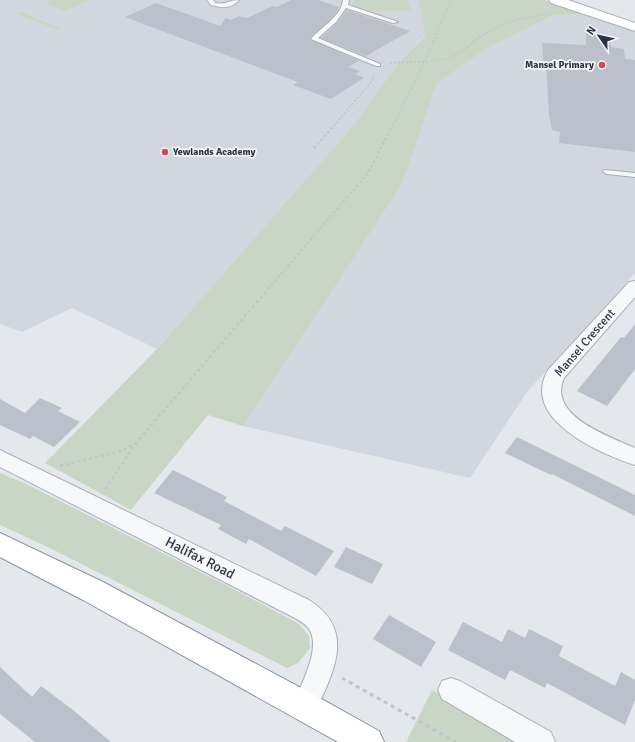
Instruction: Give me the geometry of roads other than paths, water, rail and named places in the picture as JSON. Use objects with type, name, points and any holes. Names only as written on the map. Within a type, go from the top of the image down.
[{"type":"main road","points":[[555,0],[635,27]]},
{"type":"main road","points":[[0,544],[93,591],[305,706],[368,742]]},
{"type":"street","name":"Mansel Crescent","points":[[635,286],[555,375],[551,388],[553,402],[560,415],[575,427],[635,457]]},
{"type":"street","name":"Halifax Road","points":[[0,458],[300,608],[319,623],[326,642],[321,666],[305,706]]},
{"type":"street","points":[[451,690],[541,742]]},
{"type":"lane","points":[[204,0],[210,0],[213,4],[222,6],[232,4],[236,0]]},
{"type":"lane","points":[[378,65],[314,39],[346,3],[395,22]]},
{"type":"lane","points":[[607,172],[635,175]]},
{"type":"place","name":"Mansel Primary","points":[[602,65]]},
{"type":"place","name":"Yewlands Academy","points":[[165,152]]}]
